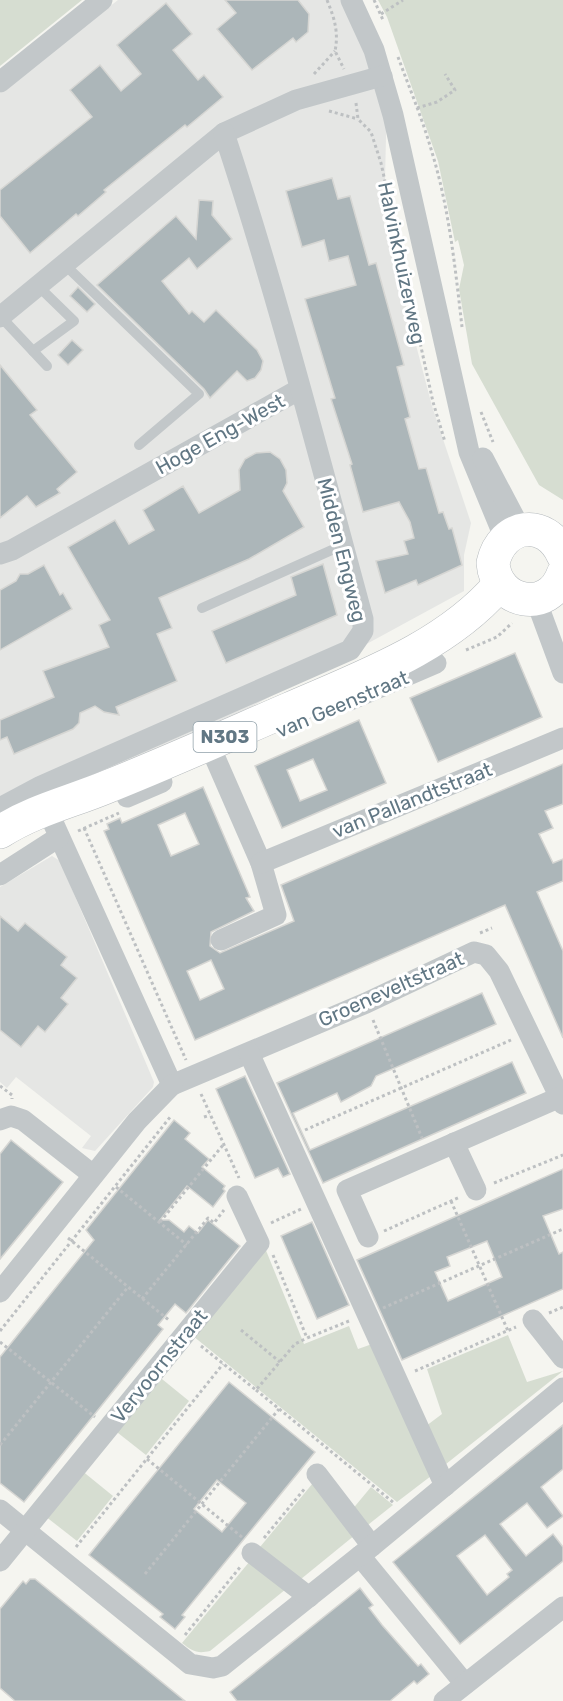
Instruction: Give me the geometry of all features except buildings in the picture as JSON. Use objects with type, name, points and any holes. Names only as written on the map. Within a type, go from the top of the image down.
[{"type":"main road","name":"N303","points":[[513,534],[536,530],[548,535],[562,557],[559,584],[549,594],[516,601]]},
{"type":"main road","points":[[513,534],[493,563],[516,601]]},
{"type":"main road","name":"van Geenstraat","points":[[0,850],[52,821],[119,794],[212,751],[352,681],[397,666],[471,635],[516,601]]},
{"type":"main road","name":"van Geenstraat","points":[[0,832],[52,821]]},
{"type":"street","points":[[0,82],[102,0]]},
{"type":"street","name":"Halvinkhuizerweg","points":[[351,0],[374,50],[382,76],[470,413],[513,534]]},
{"type":"street","points":[[0,317],[224,133],[296,100],[382,76]]},
{"type":"street","name":"Hoge Eng-West","points":[[0,554],[12,550],[300,389],[254,223],[224,133]]},
{"type":"street","name":"Midden Engweg","points":[[0,808],[41,786],[350,650],[363,631],[363,619],[300,389]]},
{"type":"street","points":[[516,601],[563,674]]},
{"type":"street","name":"van Geenstraat","points":[[212,751],[436,663]]},
{"type":"street","name":"van Pallandtstraat","points":[[261,862],[563,738]]},
{"type":"street","points":[[212,751],[261,862],[276,915],[221,940]]},
{"type":"street","points":[[0,1292],[137,1120],[172,1085],[52,821]]},
{"type":"street","name":"van Geenstraat","points":[[0,875],[52,821]]},
{"type":"street","name":"Groeneveltstraat","points":[[172,1085],[366,1003],[474,952],[486,955],[499,971],[561,1101],[454,1143],[316,1202]]},
{"type":"street","points":[[249,1053],[445,1486]]},
{"type":"street","points":[[0,1120],[11,1116],[23,1119],[95,1173]]},
{"type":"street","points":[[454,1143],[476,1191]]},
{"type":"street","points":[[347,1190],[368,1238]]},
{"type":"street","name":"Vervoornstraat","points":[[0,1561],[260,1243],[240,1192]]},
{"type":"street","points":[[533,1320],[563,1358]]},
{"type":"street","points":[[0,1510],[190,1664],[213,1668],[222,1666],[309,1597],[563,1388]]},
{"type":"street","points":[[317,1474],[366,1551],[465,1684]]},
{"type":"street","points":[[249,1547],[309,1597]]},
{"type":"street","points":[[444,1701],[563,1607]]},
{"type":"lane","points":[[64,264],[199,394],[139,445]]},
{"type":"lane","points":[[33,351],[74,321],[38,286]]},
{"type":"lane","points":[[0,317],[47,366]]},
{"type":"lane","points":[[202,608],[343,545]]},
{"type":"path","name":"Halvinkhuizerweg","points":[[327,0],[334,16],[338,39],[335,51],[350,85],[358,119],[371,132],[378,153],[433,402],[448,452]]},
{"type":"path","points":[[374,0],[386,27]]},
{"type":"path","points":[[381,14],[403,0]]},
{"type":"path","points":[[397,54],[431,148],[454,252],[464,338]]},
{"type":"path","points":[[416,108],[437,102],[455,90],[445,74]]},
{"type":"path","points":[[470,413],[495,446]]},
{"type":"path","points":[[436,663],[489,642],[505,631],[516,601]]},
{"type":"path","points":[[119,794],[128,809],[84,828],[224,1144],[240,1192],[214,1223],[208,1218],[142,1299]]},
{"type":"path","points":[[366,1003],[429,1154]]},
{"type":"path","points":[[287,1138],[529,1033]]},
{"type":"path","points":[[0,1331],[177,1108]]},
{"type":"path","points":[[204,1117],[210,1115]]},
{"type":"path","points":[[160,1222],[224,1144]]},
{"type":"path","points":[[368,1238],[563,1155]]},
{"type":"path","points":[[95,1173],[116,1186],[187,1245]]},
{"type":"path","points":[[270,1223],[316,1202]]},
{"type":"path","points":[[451,1202],[508,1331]]},
{"type":"path","points":[[270,1250],[307,1338],[563,1229]]},
{"type":"path","points":[[0,1445],[128,1287]]},
{"type":"path","points":[[396,1379],[563,1307]]},
{"type":"path","points":[[241,1330],[280,1362]]},
{"type":"path","points":[[0,1342],[108,1428]]},
{"type":"path","points":[[64,1562],[223,1364]]},
{"type":"path","points":[[256,1390],[410,1515]]},
{"type":"path","points":[[145,1574],[279,1409]]},
{"type":"path","points":[[147,1459],[249,1547]]},
{"type":"shaded area","points":[[0,0],[82,0],[0,66]]},
{"type":"shaded area","points":[[118,0],[347,0],[387,94],[384,223],[432,406],[471,523],[464,555],[464,591],[205,732],[0,822],[0,93]]},
{"type":"shaded area","points":[[378,0],[563,0],[563,500],[539,485],[472,364],[459,289],[464,265],[458,240],[455,242],[438,161],[387,17]]},
{"type":"shaded area","points":[[52,856],[60,861],[154,1082],[153,1087],[95,1151],[82,1148],[91,1136],[16,1077],[7,1088],[0,1082],[0,887]]},
{"type":"shaded area","points":[[265,1248],[304,1344],[349,1326],[358,1349],[375,1343],[431,1476],[397,1502],[193,1336]]},
{"type":"shaded area","points":[[508,1335],[527,1382],[563,1371],[446,1464],[426,1426],[442,1414],[427,1369]]},
{"type":"shaded area","points":[[157,1375],[189,1401],[146,1455],[113,1429]]},
{"type":"shaded area","points":[[81,1470],[113,1496],[77,1541],[45,1516]]},
{"type":"shaded area","points":[[313,1483],[355,1535],[301,1579],[260,1547]]},
{"type":"shaded area","points":[[371,1487],[393,1505],[364,1528],[351,1511]]},
{"type":"shaded area","points":[[250,1561],[286,1589],[210,1651],[195,1651],[182,1643]]}]
